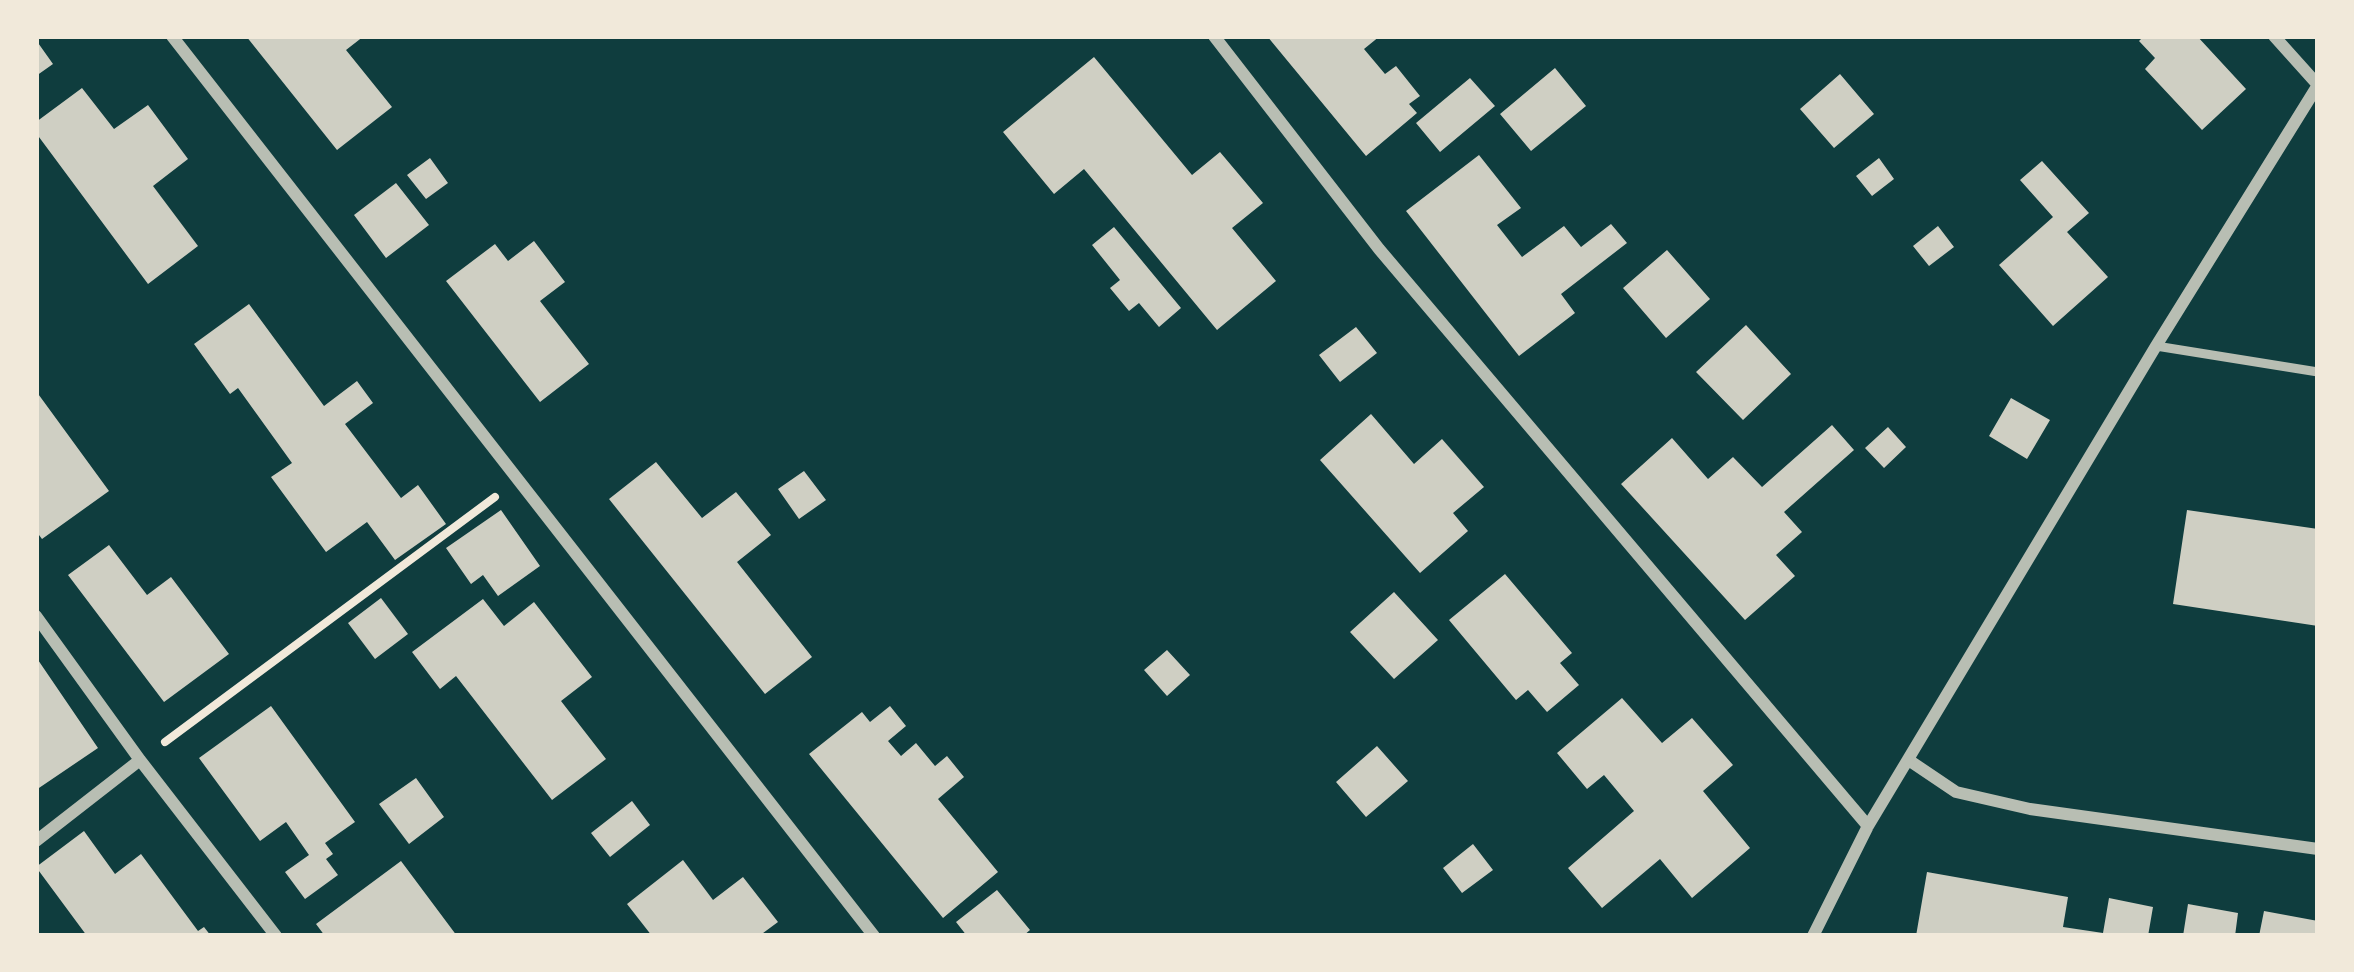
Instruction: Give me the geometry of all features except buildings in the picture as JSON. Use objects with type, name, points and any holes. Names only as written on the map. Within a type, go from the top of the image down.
[{"type":"street","points":[[172,36],[874,936]]},
{"type":"street","points":[[1214,36],[1379,249],[1868,826]]},
{"type":"street","points":[[1813,936],[1868,826],[2318,85],[2274,36]]},
{"type":"street","points":[[36,616],[275,936]]},
{"type":"street","points":[[36,841],[140,760]]},
{"type":"street","points":[[1910,761],[1956,792],[2030,809],[2318,849]]},
{"type":"lane","points":[[2156,346],[2318,372]]},
{"type":"path","points":[[140,760],[518,479]]}]
